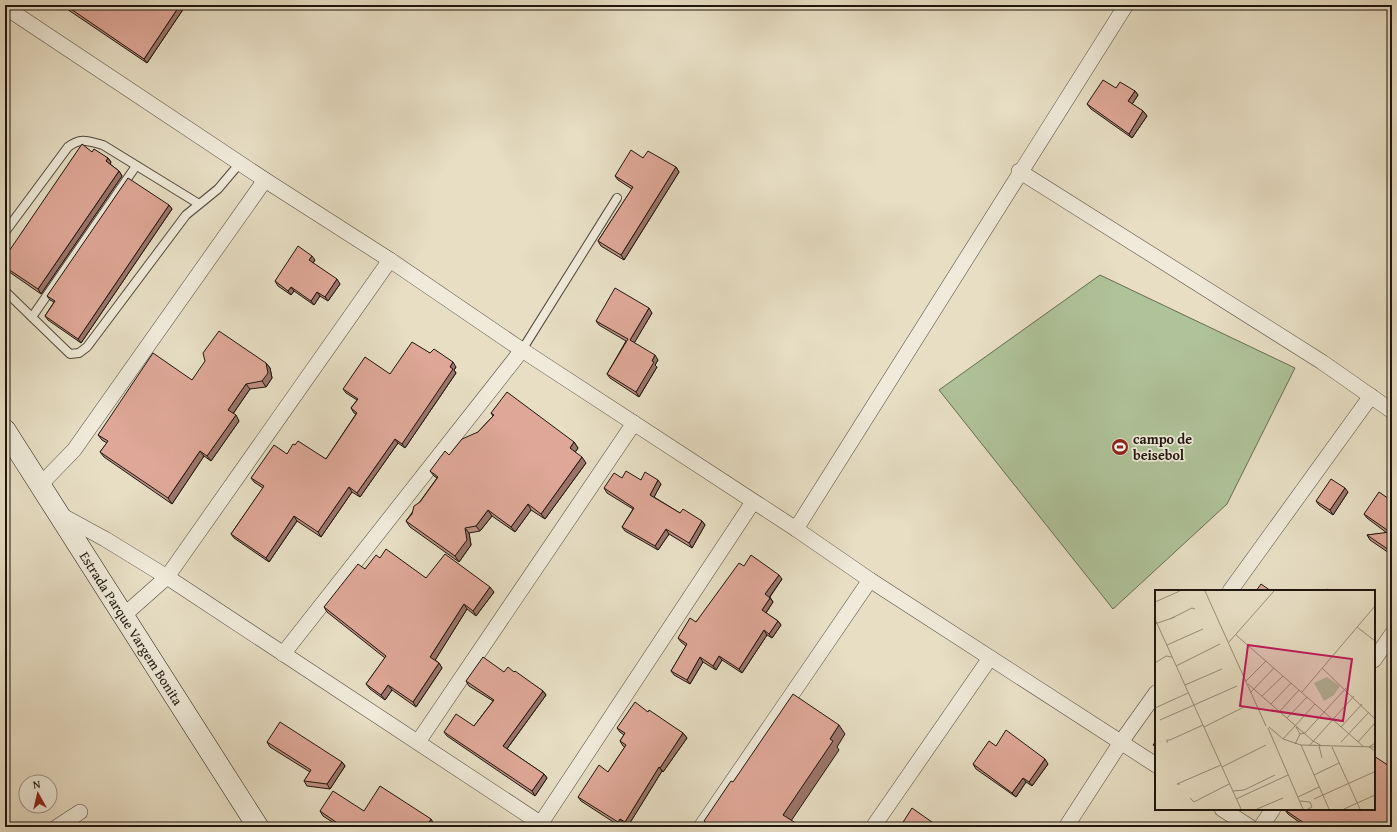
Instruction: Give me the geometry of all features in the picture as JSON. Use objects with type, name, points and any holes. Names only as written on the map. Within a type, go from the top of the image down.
[{"type":"main road","name":"Estrada Parque Vargem Bonita","points":[[5,430],[258,827]]},
{"type":"street","points":[[796,529],[1020,171],[1126,5]]},
{"type":"street","points":[[5,7],[265,180],[390,260],[522,350],[796,529],[870,580],[1155,764]]},
{"type":"street","points":[[1020,171],[1316,358],[1392,412]]},
{"type":"street","points":[[40,486],[74,450],[265,180]]},
{"type":"street","points":[[123,616],[167,577],[390,260]]},
{"type":"street","points":[[283,654],[522,350]]},
{"type":"street","points":[[1231,590],[1371,396]]},
{"type":"street","points":[[418,742],[634,423]]},
{"type":"street","points":[[56,512],[105,539],[167,577],[543,825],[753,502]]},
{"type":"street","points":[[701,827],[870,580]]},
{"type":"street","points":[[1375,659],[1392,634]]},
{"type":"street","points":[[874,827],[990,658]]},
{"type":"street","points":[[1066,827],[1121,742],[1155,694]]},
{"type":"street","points":[[1224,810],[1250,827]]},
{"type":"street","points":[[1261,827],[1272,810]]},
{"type":"street","points":[[57,827],[80,812]]},
{"type":"lane","points":[[5,232],[68,147],[76,141],[88,140],[103,145],[199,204]]},
{"type":"lane","points":[[5,291],[70,354],[79,353],[87,347],[186,216],[218,189],[240,163]]},
{"type":"lane","points":[[32,317],[136,166]]},
{"type":"lane","points":[[522,350],[617,198]]},
{"type":"green space","name":"campo de beisebol","points":[[1100,275],[1295,368],[1227,504],[1113,609],[939,390]]},
{"type":"building","points":[[65,5],[180,5],[144,59]]},
{"type":"building","points":[[1103,80],[1116,88],[1120,82],[1135,91],[1128,101],[1143,111],[1129,134],[1087,104]]},
{"type":"building","points":[[82,144],[92,152],[94,149],[108,158],[106,161],[119,171],[38,289],[5,267],[5,257]]},
{"type":"building","points":[[631,150],[643,158],[648,151],[676,167],[621,255],[598,241],[633,187],[615,176]]},
{"type":"building","points":[[128,178],[169,205],[78,339],[45,316],[55,301],[47,296]]},
{"type":"building","points":[[298,246],[312,256],[309,260],[337,279],[325,297],[317,292],[311,301],[291,287],[288,291],[275,281]]},
{"type":"building","points":[[615,288],[649,308],[630,340],[655,355],[652,361],[654,362],[636,392],[607,374],[628,339],[596,321]]},
{"type":"building","points":[[219,331],[266,363],[268,373],[262,381],[246,384],[228,410],[236,415],[207,456],[200,451],[168,498],[100,452],[108,441],[98,435],[153,353],[192,380],[205,361],[203,353]]},
{"type":"building","points":[[412,342],[430,353],[434,349],[453,362],[450,367],[453,369],[402,444],[395,439],[357,493],[349,487],[318,532],[294,516],[266,558],[231,534],[264,486],[251,478],[274,445],[287,454],[293,444],[295,445],[298,441],[326,459],[357,413],[351,408],[358,399],[343,389],[365,357],[390,374]]},
{"type":"building","points":[[507,392],[574,442],[570,448],[582,457],[541,514],[528,504],[511,527],[488,510],[476,526],[465,528],[467,540],[455,556],[406,521],[412,514],[414,506],[420,502],[438,477],[430,471],[445,451],[449,455],[462,439],[478,432],[494,415],[491,413]]},
{"type":"building","points":[[626,471],[641,480],[645,472],[658,480],[650,495],[680,513],[683,509],[702,521],[689,543],[666,529],[655,546],[622,527],[634,508],[604,488],[614,473],[622,478]]},
{"type":"building","points":[[1331,479],[1345,488],[1330,510],[1316,501]]},
{"type":"building","points":[[1379,492],[1392,501],[1392,552],[1367,535],[1390,532],[1364,514]]},
{"type":"building","points":[[386,549],[426,578],[445,554],[490,587],[473,611],[464,604],[430,657],[439,663],[413,702],[388,685],[381,695],[366,684],[386,656],[324,607],[358,564],[365,569],[376,555],[380,558]]},
{"type":"building","points":[[751,555],[779,575],[765,594],[770,598],[762,610],[778,621],[769,634],[764,630],[739,669],[719,656],[713,666],[700,657],[687,680],[671,671],[687,644],[678,638],[690,618],[696,622],[739,563],[744,566]]},
{"type":"building","points":[[1261,584],[1270,590],[1257,590]]},
{"type":"building","points":[[483,657],[504,672],[508,667],[543,691],[503,746],[544,774],[532,791],[444,732],[456,714],[474,726],[494,700],[466,681]]},
{"type":"building","points":[[793,694],[839,725],[830,739],[833,741],[783,815],[799,825],[798,827],[706,827],[708,824],[704,821],[731,781],[733,782]]},
{"type":"building","points":[[635,702],[648,712],[649,710],[683,733],[660,768],[659,767],[625,822],[620,819],[618,822],[578,797],[599,765],[608,772],[626,745],[620,741],[625,733],[617,728]]},
{"type":"building","points":[[280,722],[342,762],[327,784],[304,781],[311,770],[267,742]]},
{"type":"building","points":[[1006,730],[1045,759],[1029,782],[1023,778],[1012,793],[973,764],[989,741],[996,746]]},
{"type":"building","points":[[1375,757],[1392,768],[1392,827],[1306,827],[1307,825],[1285,810],[1375,810]]},
{"type":"building","points":[[380,786],[431,819],[428,824],[433,827],[343,827],[320,811],[333,791],[364,811]]},
{"type":"building","points":[[912,808],[939,827],[900,827]]},
{"type":"place","name":"campo de beisebol","points":[[1120,447]]}]
